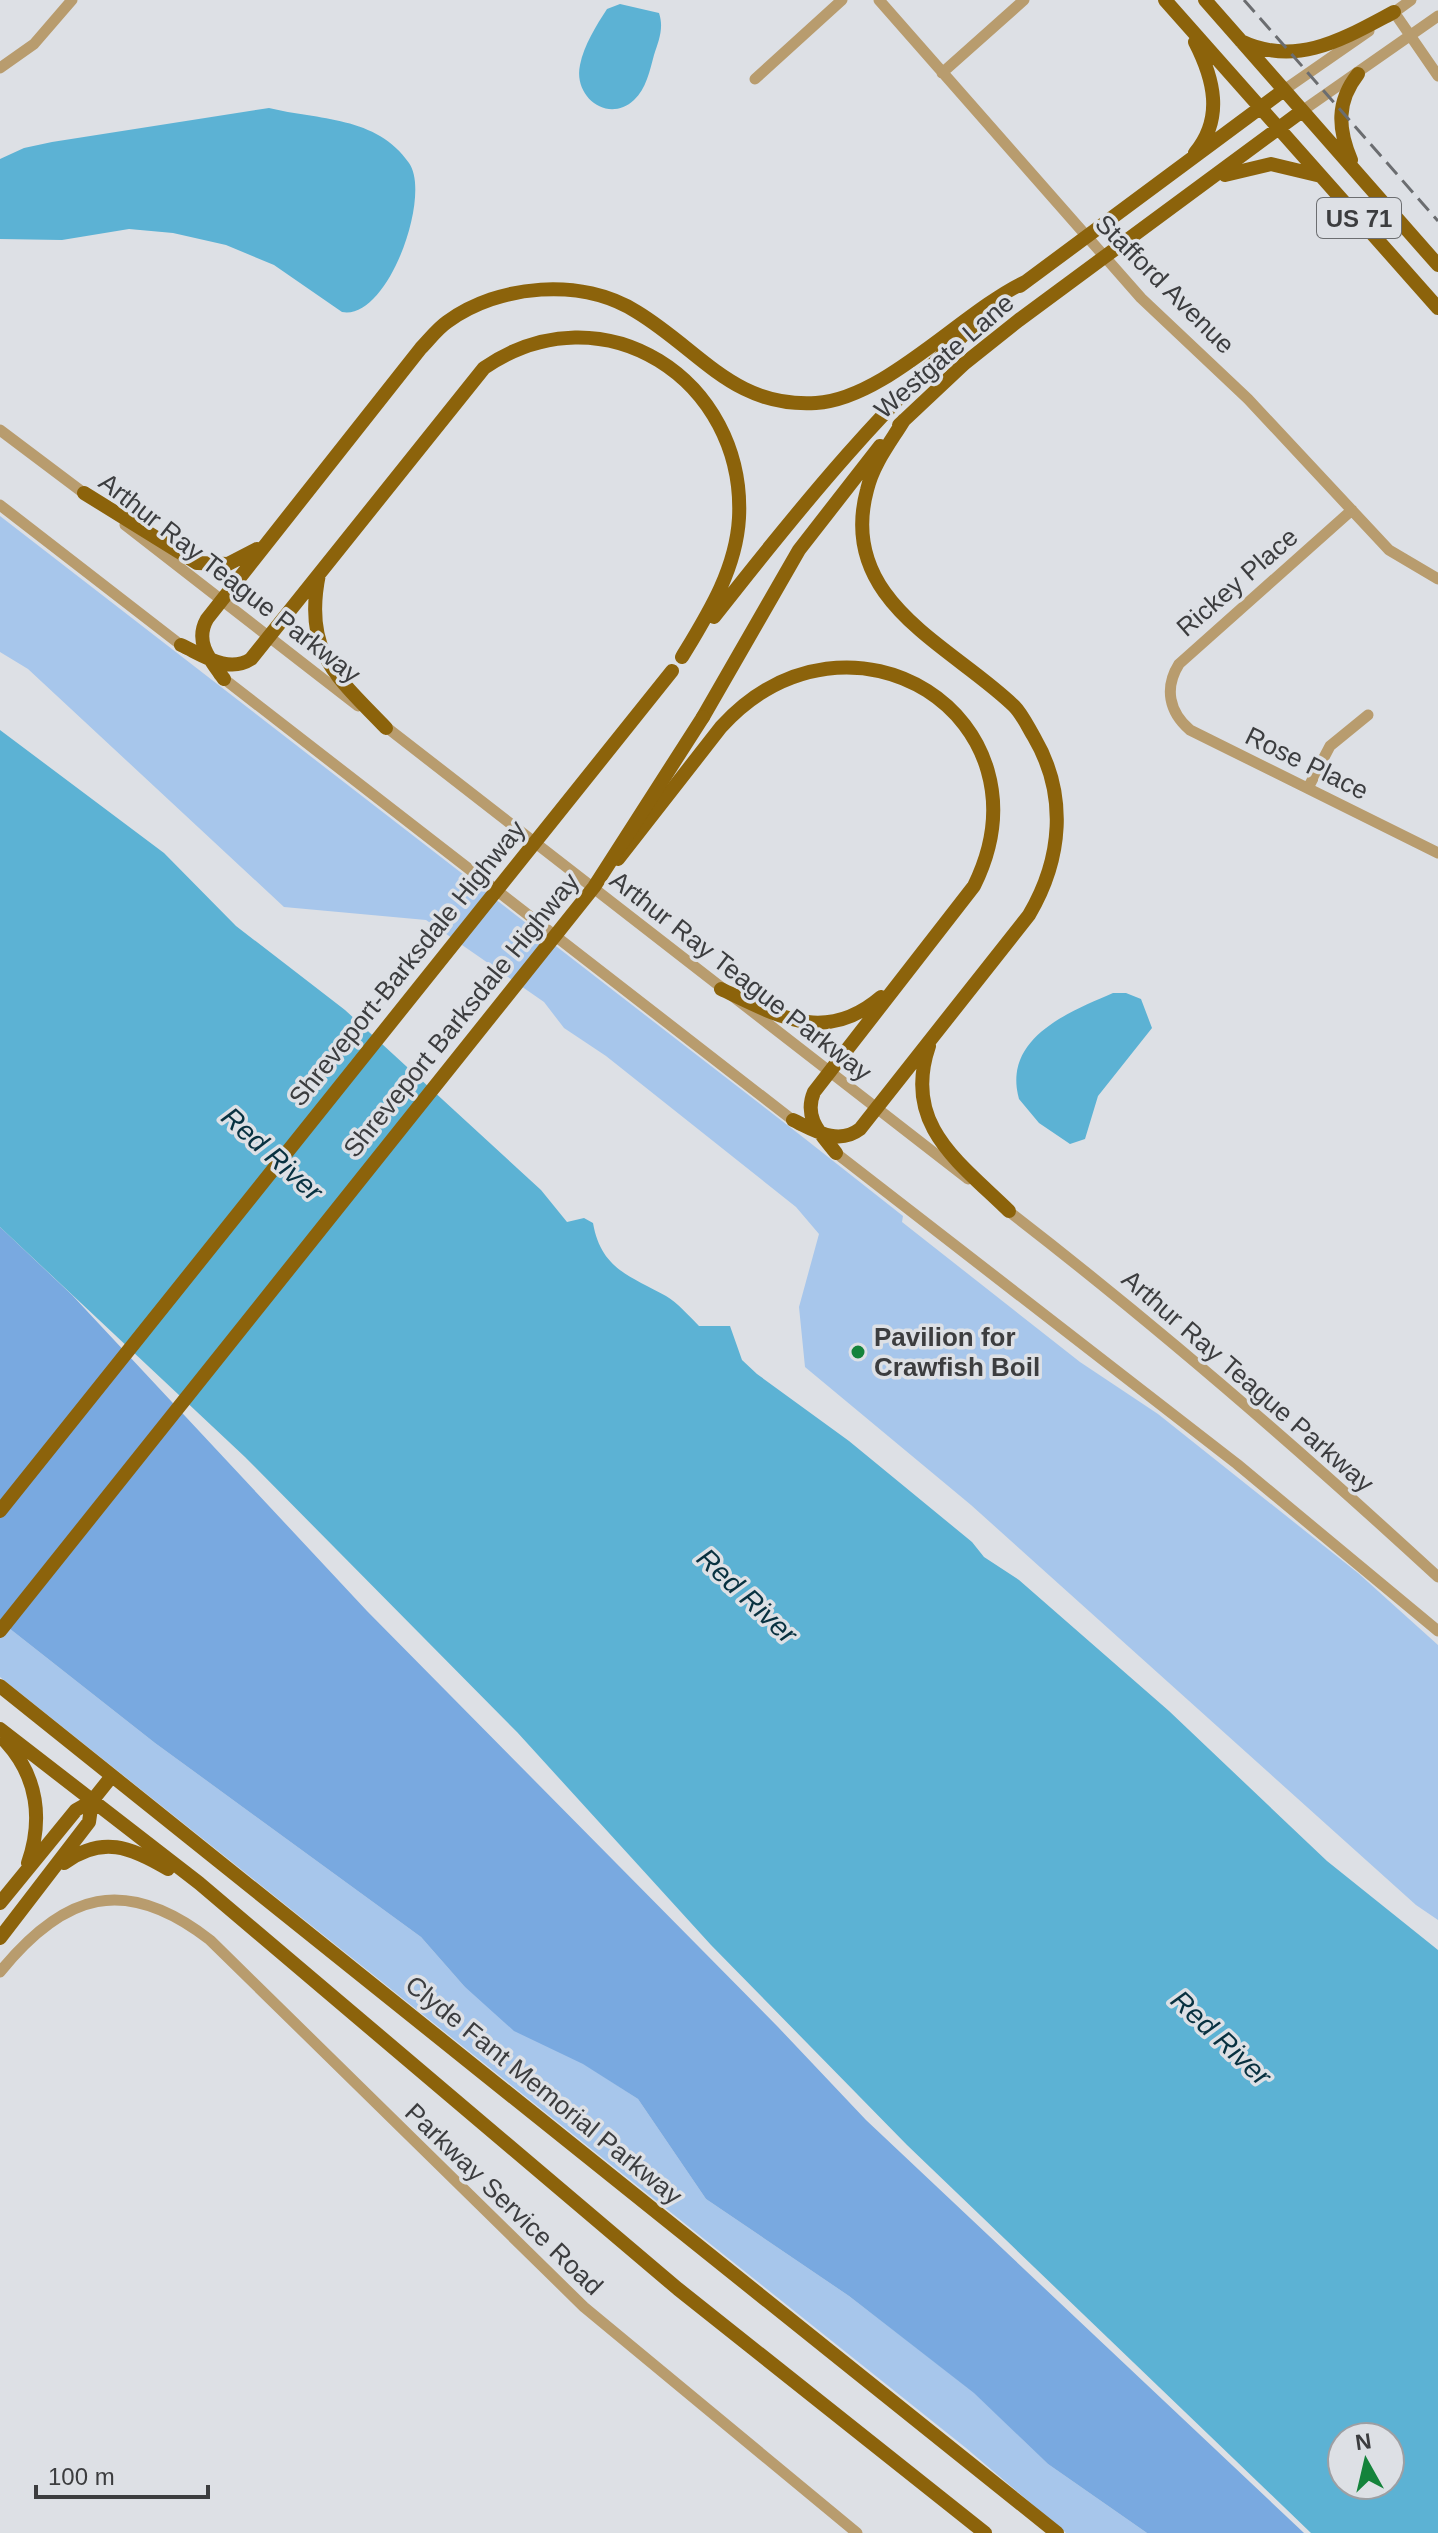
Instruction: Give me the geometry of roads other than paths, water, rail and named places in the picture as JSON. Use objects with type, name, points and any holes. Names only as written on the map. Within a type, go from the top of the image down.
[{"type":"main road","name":"US 71","points":[[1165,0],[1438,308]]},
{"type":"main road","name":"US 71","points":[[1205,0],[1438,265]]},
{"type":"main road","points":[[1238,39],[1273,51],[1306,51],[1330,44],[1394,12]]},
{"type":"main road","points":[[1186,24],[1207,67],[1214,97],[1205,136],[1187,163]]},
{"type":"main road","points":[[1355,172],[1342,136],[1340,115],[1346,91],[1358,74]]},
{"type":"main road","name":"Westgate Lane","points":[[672,671],[858,439],[937,359],[1025,282],[1284,90]]},
{"type":"main road","name":"Westgate Lane","points":[[703,717],[776,587],[818,522],[904,420],[965,363],[1302,111]]},
{"type":"main road","points":[[1213,179],[1271,164],[1323,177]]},
{"type":"main road","points":[[224,679],[208,657],[202,642],[203,627],[421,348],[446,323],[506,295],[534,289],[614,301],[637,311],[732,385],[762,398],[799,403],[842,398],[867,387],[985,304],[1025,282]]},
{"type":"main road","points":[[181,645],[227,665],[242,664],[268,638],[484,368],[515,349],[548,338],[574,336],[627,342],[662,362],[702,401],[727,447],[738,492],[737,541],[715,601],[682,657]]},
{"type":"main road","points":[[793,1120],[839,1137],[851,1135],[876,1108],[1040,897],[1054,861],[1059,813],[1041,747],[1016,708],[924,637],[886,596],[875,573],[862,521],[866,492],[874,468],[904,420]]},
{"type":"main road","points":[[84,493],[197,563],[214,566],[234,562],[270,539]]},
{"type":"main road","points":[[320,572],[313,617],[321,652],[338,678],[386,728]]},
{"type":"main road","points":[[594,887],[721,727],[739,707],[775,681],[829,667],[875,669],[915,683],[935,696],[969,730],[990,781],[991,837],[985,863],[974,886],[906,970],[810,1103],[811,1119],[836,1153]]},
{"type":"main road","name":"Shreveport-Barksdale Highway","points":[[0,1511],[672,671]]},
{"type":"main road","name":"Shreveport Barksdale Highway","points":[[0,1631],[594,887],[703,717]]},
{"type":"main road","points":[[721,989],[786,1019],[822,1023],[865,1009],[906,970]]},
{"type":"main road","points":[[932,1036],[922,1081],[927,1119],[946,1149],[1009,1211]]},
{"type":"main road","name":"Clyde Fant Memorial Parkway","points":[[0,1686],[1057,2533]]},
{"type":"main road","points":[[0,1729],[199,1883],[678,2289],[985,2533]]},
{"type":"main road","points":[[0,1736],[20,1758],[28,1774],[36,1807],[35,1844],[25,1872]]},
{"type":"main road","points":[[0,1903],[76,1810],[92,1801],[112,1776]]},
{"type":"main road","points":[[0,1938],[89,1822],[92,1801]]},
{"type":"main road","points":[[50,1873],[75,1854],[110,1844],[137,1850],[199,1883]]},
{"type":"street","points":[[0,68],[34,44],[72,0]]},
{"type":"street","points":[[755,79],[842,0]]},
{"type":"street","name":"Stafford Avenue","points":[[879,0],[1104,258],[1248,399],[1398,557],[1438,579]]},
{"type":"street","points":[[942,73],[1024,0]]},
{"type":"street","points":[[1284,90],[1411,0]]},
{"type":"street","points":[[1394,12],[1438,76]]},
{"type":"street","points":[[1302,111],[1438,16]]},
{"type":"street","name":"Arthur Ray Teague Parkway","points":[[0,430],[1139,1313],[1280,1433],[1438,1577]]},
{"type":"street","points":[[0,505],[1261,1484],[1438,1631]]},
{"type":"street","name":"Rickey Place","points":[[1170,698],[1171,681],[1179,664],[1352,510]]},
{"type":"street","name":"Rose Place","points":[[1170,698],[1177,718],[1190,730],[1438,853]]},
{"type":"street","points":[[1308,788],[1330,746],[1368,715]]},
{"type":"street","name":"Parkway Service Road","points":[[0,1972],[25,1941],[55,1917],[99,1901],[153,1905],[174,1914],[210,1940],[584,2307],[857,2533]]},
{"type":"water","points":[[620,4],[659,13],[661,29],[642,90],[624,107],[604,108],[587,96],[579,77],[580,65],[587,43],[607,9]]},
{"type":"water","points":[[269,108],[364,128],[381,136],[409,163],[415,179],[410,227],[389,277],[375,297],[359,309],[342,312],[274,265],[226,245],[173,233],[129,229],[62,240],[0,239],[0,159],[24,148],[52,142]]},
{"type":"water","name":"Red River","points":[[0,730],[164,853],[236,926],[345,1010],[541,1190],[567,1222],[584,1218],[593,1223],[603,1251],[619,1269],[670,1299],[699,1326],[730,1326],[742,1360],[757,1374],[849,1441],[972,1542],[984,1557],[1019,1580],[1169,1711],[1327,1861],[1438,1950],[1438,2533],[1311,2533],[907,2145],[711,1945],[517,1732],[245,1457],[0,1227]]},
{"type":"water","points":[[1113,993],[1126,993],[1141,999],[1152,1028],[1098,1096],[1085,1139],[1070,1144],[1039,1123],[1019,1099],[1016,1078],[1020,1059],[1043,1030],[1077,1009]]},
{"type":"railway","points":[[1244,0],[1438,221]]},
{"type":"place","name":"Pavilion for Crawfish Boil","points":[[858,1352]]}]
